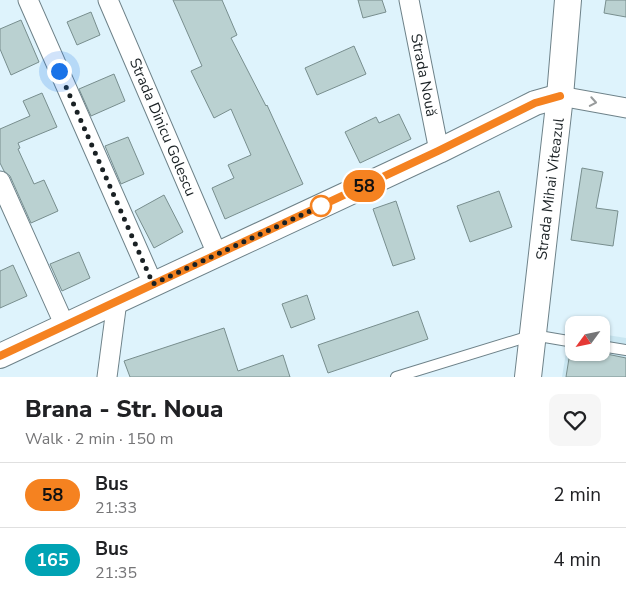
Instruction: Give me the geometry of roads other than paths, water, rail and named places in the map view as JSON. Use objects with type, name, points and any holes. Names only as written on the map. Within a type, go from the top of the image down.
[{"type":"main road","name":"Strada Mihai Viteazul","points":[[528,377],[560,96],[568,0]]},
{"type":"street","points":[[28,0],[153,284]]},
{"type":"street","name":"Strada Dinicu Golescu","points":[[108,0],[217,254]]},
{"type":"street","name":"Strada Nouă","points":[[409,0],[438,151]]},
{"type":"street","points":[[0,356],[438,151],[535,103],[560,96],[626,108]]},
{"type":"street","points":[[0,181],[65,326]]},
{"type":"street","points":[[107,377],[117,301]]},
{"type":"lane","points":[[396,377],[532,335],[565,340]]},
{"type":"lane","points":[[610,347],[626,350]]}]
